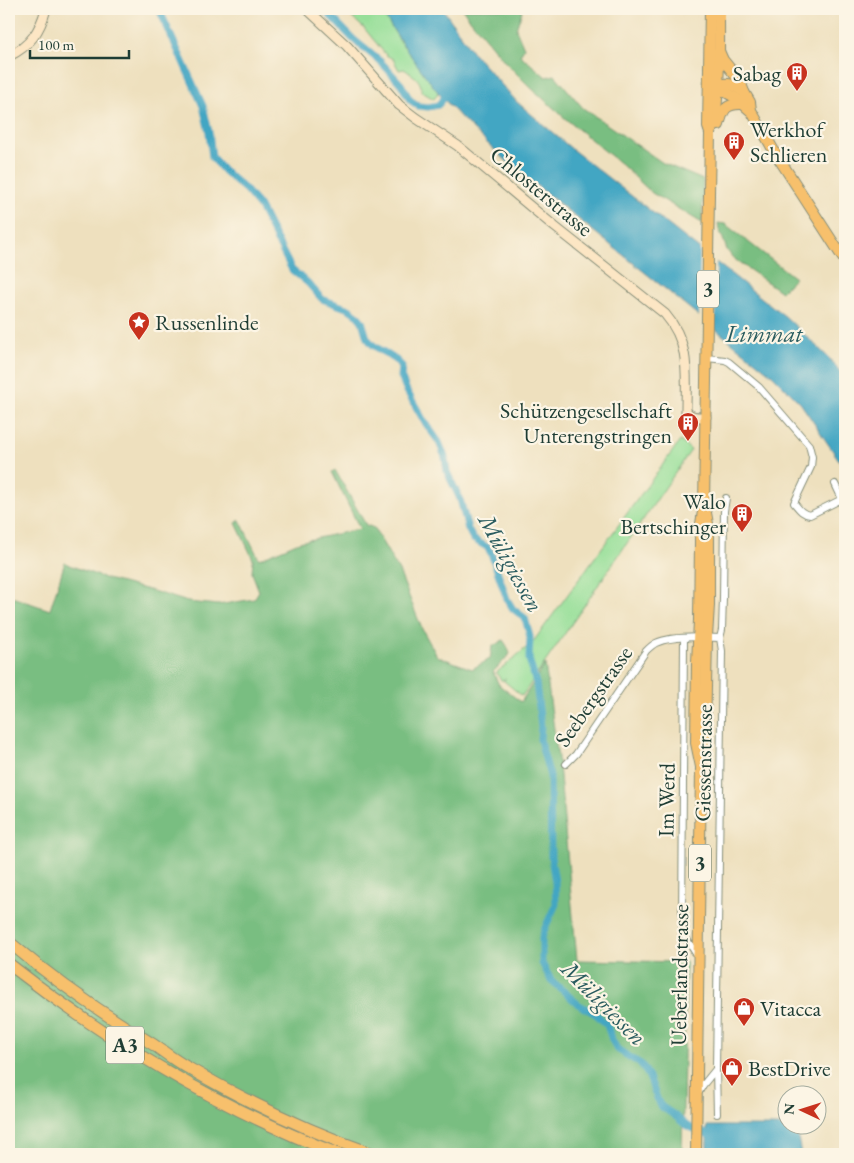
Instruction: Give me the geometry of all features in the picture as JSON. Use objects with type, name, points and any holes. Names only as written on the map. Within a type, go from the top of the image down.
[{"type":"highway","points":[[9,942],[97,1008],[183,1064]]},
{"type":"highway","name":"A3","points":[[9,949],[54,983],[169,1060],[183,1064],[276,1114],[332,1139],[373,1154]]},
{"type":"highway","name":"A3","points":[[9,964],[105,1032],[172,1074],[248,1115],[338,1154]]},
{"type":"main road","points":[[710,9],[709,69],[713,79],[722,90],[736,98],[752,112]]},
{"type":"main road","name":"Ueberlandstrasse","points":[[710,133],[714,125],[718,85],[719,9]]},
{"type":"main road","points":[[719,50],[723,60],[740,81],[750,102],[752,112],[774,151],[845,261]]},
{"type":"main road","name":"3","points":[[708,92],[709,69]]},
{"type":"main road","points":[[708,92],[718,85],[727,83],[744,92]]},
{"type":"main road","name":"Ueberlandstrasse","points":[[696,1149],[701,767],[705,738],[700,536],[704,505],[706,417],[710,133],[708,127],[708,92]]},
{"type":"main road","points":[[710,133],[719,125],[722,113],[728,106],[743,104]]},
{"type":"street","points":[[9,56],[29,42],[37,31],[46,9]]},
{"type":"street","name":"Chlosterstrasse","points":[[307,9],[347,46],[399,105],[458,146],[555,227],[665,314],[673,323],[684,348],[686,411],[692,417],[706,417]]},
{"type":"street","points":[[707,358],[725,360],[742,372],[759,387],[809,445],[812,457],[811,467],[794,503],[804,514],[810,515],[842,499],[835,484]]},
{"type":"street","name":"Giessenstrasse","points":[[717,1114],[722,651],[720,638],[722,630],[724,511],[726,498]]},
{"type":"street","points":[[702,637],[720,638]]},
{"type":"street","name":"Seebergstrasse","points":[[566,764],[576,754],[646,651],[656,643],[702,637]]},
{"type":"street","name":"Im Werd","points":[[684,638],[682,925],[684,935],[698,958]]},
{"type":"street","points":[[697,1095],[702,1085],[716,1069]]},
{"type":"green space","points":[[342,9],[380,9],[402,44],[438,91],[434,99],[422,92],[419,81],[414,76],[404,69],[399,70],[393,59],[386,55],[364,28]]},
{"type":"green space","points":[[463,9],[520,9],[522,11],[516,29],[524,48],[520,55],[546,77],[555,75],[583,108],[663,163],[703,180],[702,223],[652,193],[621,164],[529,86],[506,63]]},
{"type":"green space","points":[[718,223],[725,224],[795,278],[781,292],[733,258],[727,250]]},
{"type":"green space","points":[[680,441],[691,450],[522,696],[504,681],[506,678],[502,681],[496,673],[533,642]]},
{"type":"green space","points":[[335,470],[366,525],[374,528],[399,571],[422,629],[437,656],[472,669],[490,659],[492,647],[503,640],[510,654],[493,672],[499,685],[521,702],[545,664],[559,765],[577,960],[686,962],[682,1154],[9,1154],[9,596],[50,610],[65,562],[107,579],[188,602],[218,605],[254,599],[259,591],[252,573],[253,559],[236,523],[240,520],[259,559],[299,542],[360,529],[332,472]]},
{"type":"water","name":"Limmat","points":[[380,9],[443,9],[474,54],[517,102],[573,150],[786,317],[830,359],[845,378],[845,469],[801,404],[771,374],[510,164],[467,123],[425,76]]},
{"type":"water","points":[[707,1126],[776,1126],[776,1136],[798,1136],[801,1154],[707,1154]]},
{"type":"pier","points":[[700,248],[716,260],[715,331],[699,319]]},
{"type":"waterway","name":"Müligiessen","points":[[159,9],[203,106],[212,157],[224,171],[246,190],[260,207],[292,270],[308,283],[322,299],[349,309],[356,314],[362,321],[367,338],[373,345],[402,366],[401,377],[407,391],[424,421],[439,442],[445,457],[447,472],[460,499],[468,529],[473,539],[487,547],[491,553],[507,599],[513,609],[525,618],[530,637],[529,659],[536,683],[541,726],[540,739],[550,776],[551,857],[556,904],[542,938],[542,963],[551,980],[578,1004],[597,1015],[607,1025],[617,1049],[642,1065],[662,1107],[687,1126],[711,1136],[724,1154]]},
{"type":"waterway","points":[[324,9],[353,39],[381,62],[401,84],[410,100],[419,106],[428,107],[438,105],[444,98]]},
{"type":"place","name":"Sabag","points":[[797,92]]},
{"type":"place","name":"Werkhof Schlieren","points":[[734,161]]},
{"type":"place","name":"Russenlinde","points":[[139,341]]},
{"type":"place","name":"Schützengesellschaft Unterengstringen","points":[[688,442]]},
{"type":"place","name":"Walo Bertschinger","points":[[742,533]]},
{"type":"place","name":"Vitacca","points":[[744,1027]]},
{"type":"place","name":"BestDrive","points":[[732,1087]]}]
